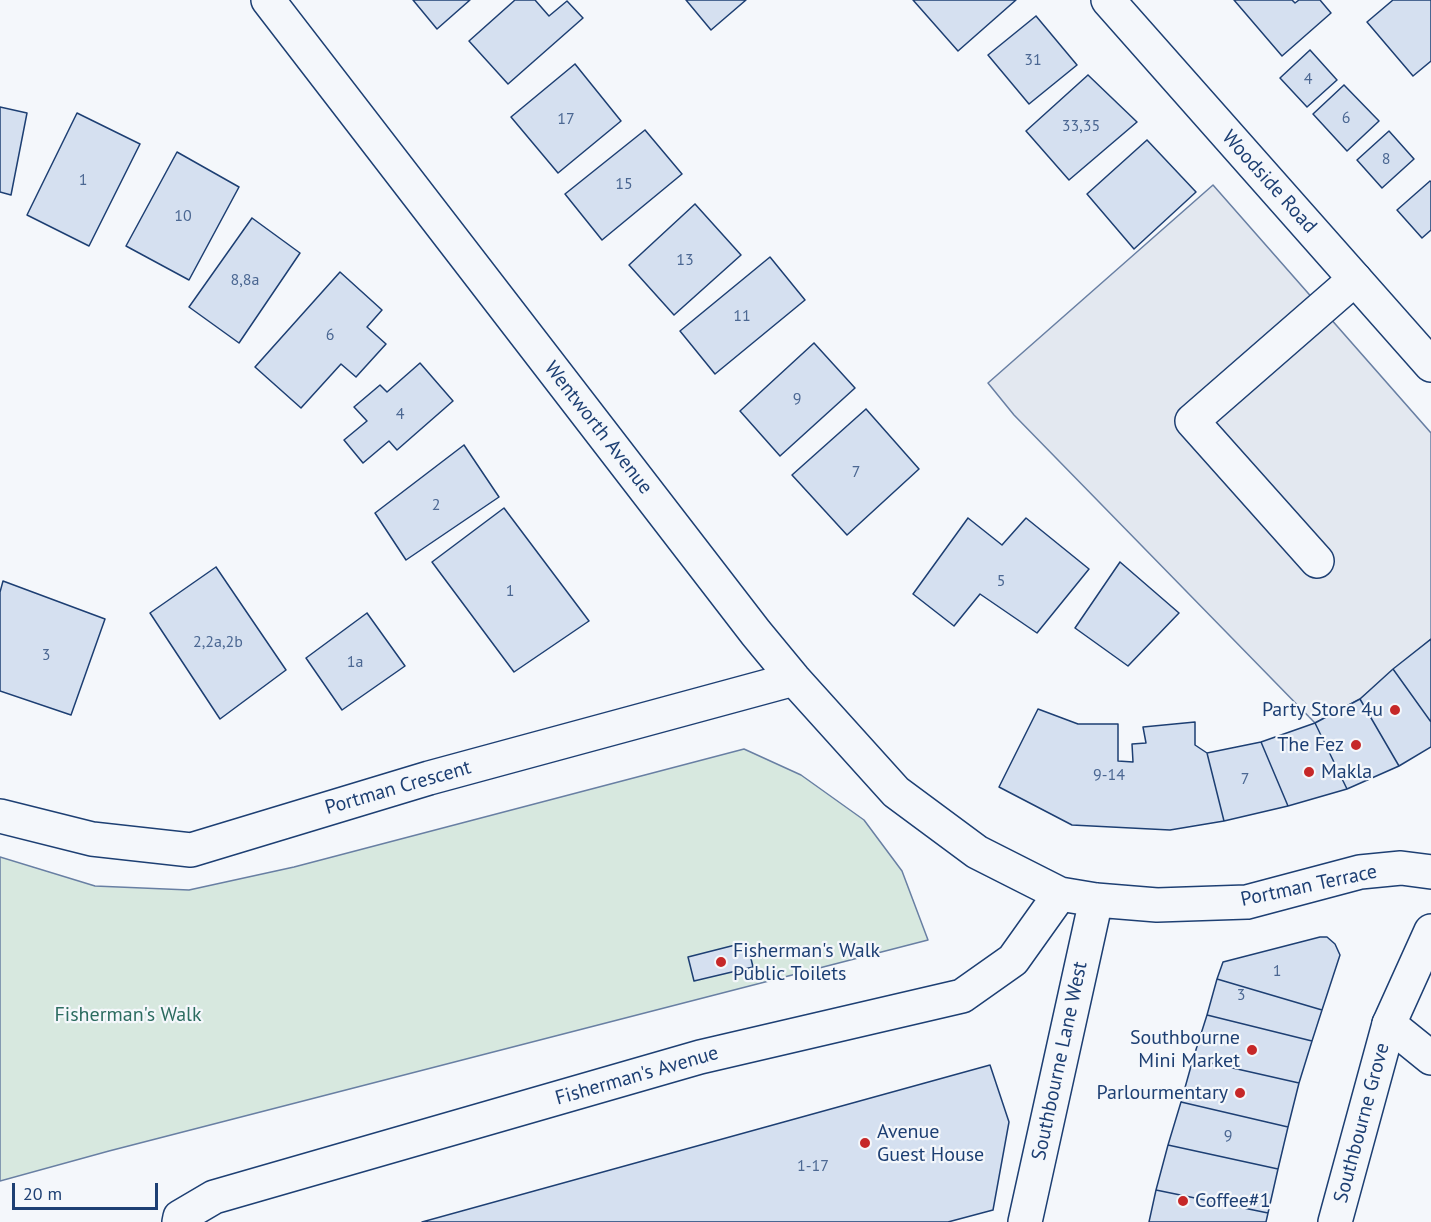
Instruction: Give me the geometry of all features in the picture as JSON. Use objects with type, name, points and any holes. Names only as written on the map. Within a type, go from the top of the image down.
[{"type":"street","name":"Wentworth Avenue","points":[[268,0],[741,615],[794,679],[896,792],[951,833]]},
{"type":"street","name":"Woodside Road","points":[[1108,0],[1431,365]]},
{"type":"street","points":[[1317,561],[1192,420],[1355,279]]},
{"type":"street","name":"Portman Crescent","points":[[0,816],[92,839],[190,850],[429,778],[794,679]]},
{"type":"street","name":"Portman Terrace","points":[[951,833],[977,852],[1060,894],[1096,900],[1157,905],[1247,902],[1360,872],[1401,868],[1431,872]]},
{"type":"street","name":"Fisherman's Avenue","points":[[180,1219],[214,1197],[700,1057],[962,996],[1013,960],[1060,894]]},
{"type":"street","name":"Southbourne Lane West","points":[[1025,1222],[1096,900]]},
{"type":"street","name":"Southbourne Grove","points":[[1335,1222],[1389,1024],[1431,931]]},
{"type":"street","points":[[1389,1024],[1431,1058]]},
{"type":"green space","name":"Fisherman's Walk","points":[[744,749],[801,775],[864,820],[902,871],[928,940],[0,1181],[0,857],[95,886],[189,890],[294,867]]},
{"type":"shaded area","points":[[1213,185],[1431,433],[1431,639],[1360,699],[1315,723],[1014,415],[988,383]]},
{"type":"building","points":[[413,0],[470,0],[437,29]]},
{"type":"building","points":[[515,0],[535,0],[549,16],[567,1],[583,18],[508,84],[469,41]]},
{"type":"building","points":[[686,0],[746,0],[711,30]]},
{"type":"building","points":[[913,0],[1016,0],[958,51]]},
{"type":"building","points":[[1234,0],[1292,0],[1295,3],[1299,0],[1320,0],[1331,13],[1282,56]]},
{"type":"building","points":[[1393,0],[1431,0],[1431,61],[1413,76],[1367,22]]},
{"type":"building","points":[[1036,16],[1077,65],[1029,104],[988,55]]},
{"type":"building","points":[[1310,50],[1337,80],[1307,107],[1280,78]]},
{"type":"building","points":[[575,64],[621,121],[558,173],[511,117]]},
{"type":"building","points":[[1088,75],[1137,122],[1069,180],[1026,131]]},
{"type":"building","points":[[1344,85],[1379,121],[1347,151],[1313,114]]},
{"type":"building","points":[[0,107],[27,113],[11,195],[0,192]]},
{"type":"building","points":[[77,113],[140,144],[89,246],[27,215]]},
{"type":"building","points":[[645,130],[682,174],[602,240],[565,194]]},
{"type":"building","points":[[1389,131],[1414,159],[1382,188],[1357,160]]},
{"type":"building","points":[[1147,140],[1196,192],[1134,249],[1087,194]]},
{"type":"building","points":[[177,152],[239,187],[189,280],[126,246]]},
{"type":"building","points":[[1430,181],[1431,230],[1422,238],[1397,210]]},
{"type":"building","points":[[695,204],[741,255],[674,315],[629,265]]},
{"type":"building","points":[[252,218],[300,253],[239,343],[189,307]]},
{"type":"building","points":[[770,257],[805,300],[715,374],[680,331]]},
{"type":"building","points":[[340,272],[382,310],[367,327],[386,344],[356,377],[341,364],[301,408],[255,367]]},
{"type":"building","points":[[814,343],[855,388],[780,456],[740,411]]},
{"type":"building","points":[[420,363],[453,401],[397,450],[389,441],[363,463],[344,440],[367,421],[354,407],[380,385],[387,392]]},
{"type":"building","points":[[866,409],[919,469],[847,535],[792,475]]},
{"type":"building","points":[[464,445],[499,497],[406,560],[375,513]]},
{"type":"building","points":[[504,508],[589,621],[514,672],[432,562]]},
{"type":"building","points":[[968,518],[1002,545],[1026,518],[1089,569],[1037,633],[980,594],[954,626],[913,594]]},
{"type":"building","points":[[1120,562],[1179,613],[1128,666],[1075,628]]},
{"type":"building","points":[[216,567],[286,670],[220,719],[150,613]]},
{"type":"building","points":[[3,581],[105,619],[71,715],[0,691],[0,592]]},
{"type":"building","points":[[367,613],[405,666],[342,710],[306,658]]},
{"type":"building","points":[[1431,639],[1431,722],[1393,669]]},
{"type":"building","name":"Party Store 4u","points":[[1393,669],[1431,722],[1431,747],[1399,766],[1360,699]]},
{"type":"building","name":"The Fez","points":[[1360,699],[1399,766],[1347,789],[1315,723]]},
{"type":"building","points":[[1038,709],[1078,724],[1118,724],[1118,761],[1133,762],[1132,744],[1146,743],[1143,727],[1195,722],[1195,745],[1207,753],[1224,821],[1170,830],[1072,825],[999,787]]},
{"type":"building","points":[[1315,723],[1347,789],[1288,806],[1261,742]]},
{"type":"building","points":[[1261,742],[1288,806],[1224,821],[1207,753]]},
{"type":"building","points":[[1327,937],[1335,944],[1340,955],[1322,1010],[1217,979],[1223,962]]},
{"type":"building","name":"Fisherman's Walk Public Toilets","points":[[747,942],[753,967],[694,981],[688,957]]},
{"type":"building","points":[[1217,979],[1322,1010],[1312,1041],[1207,1015]]},
{"type":"building","name":"Southbourne Mini Market","points":[[1207,1015],[1312,1041],[1299,1083],[1193,1059]]},
{"type":"building","name":"Parlourmentary","points":[[1193,1059],[1299,1083],[1288,1127],[1181,1102]]},
{"type":"building","points":[[990,1065],[1009,1122],[993,1210],[948,1222],[422,1222]]},
{"type":"building","points":[[1181,1102],[1288,1127],[1278,1169],[1168,1145]]},
{"type":"building","points":[[1168,1145],[1278,1169],[1268,1213],[1156,1190]]},
{"type":"building","name":"Coffee#1","points":[[1156,1190],[1268,1213],[1266,1222],[1149,1222]]},
{"type":"place","name":"Party Store 4u","points":[[1395,710]]},
{"type":"place","name":"The Fez","points":[[1356,745]]},
{"type":"place","name":"Makla","points":[[1309,772]]},
{"type":"place","name":"Fisherman's Walk Public Toilets","points":[[721,962]]},
{"type":"place","name":"Southbourne Mini Market","points":[[1252,1050]]},
{"type":"place","name":"Parlourmentary","points":[[1240,1093]]},
{"type":"place","name":"Avenue Guest House","points":[[865,1143]]},
{"type":"place","name":"Coffee#1","points":[[1183,1201]]}]
